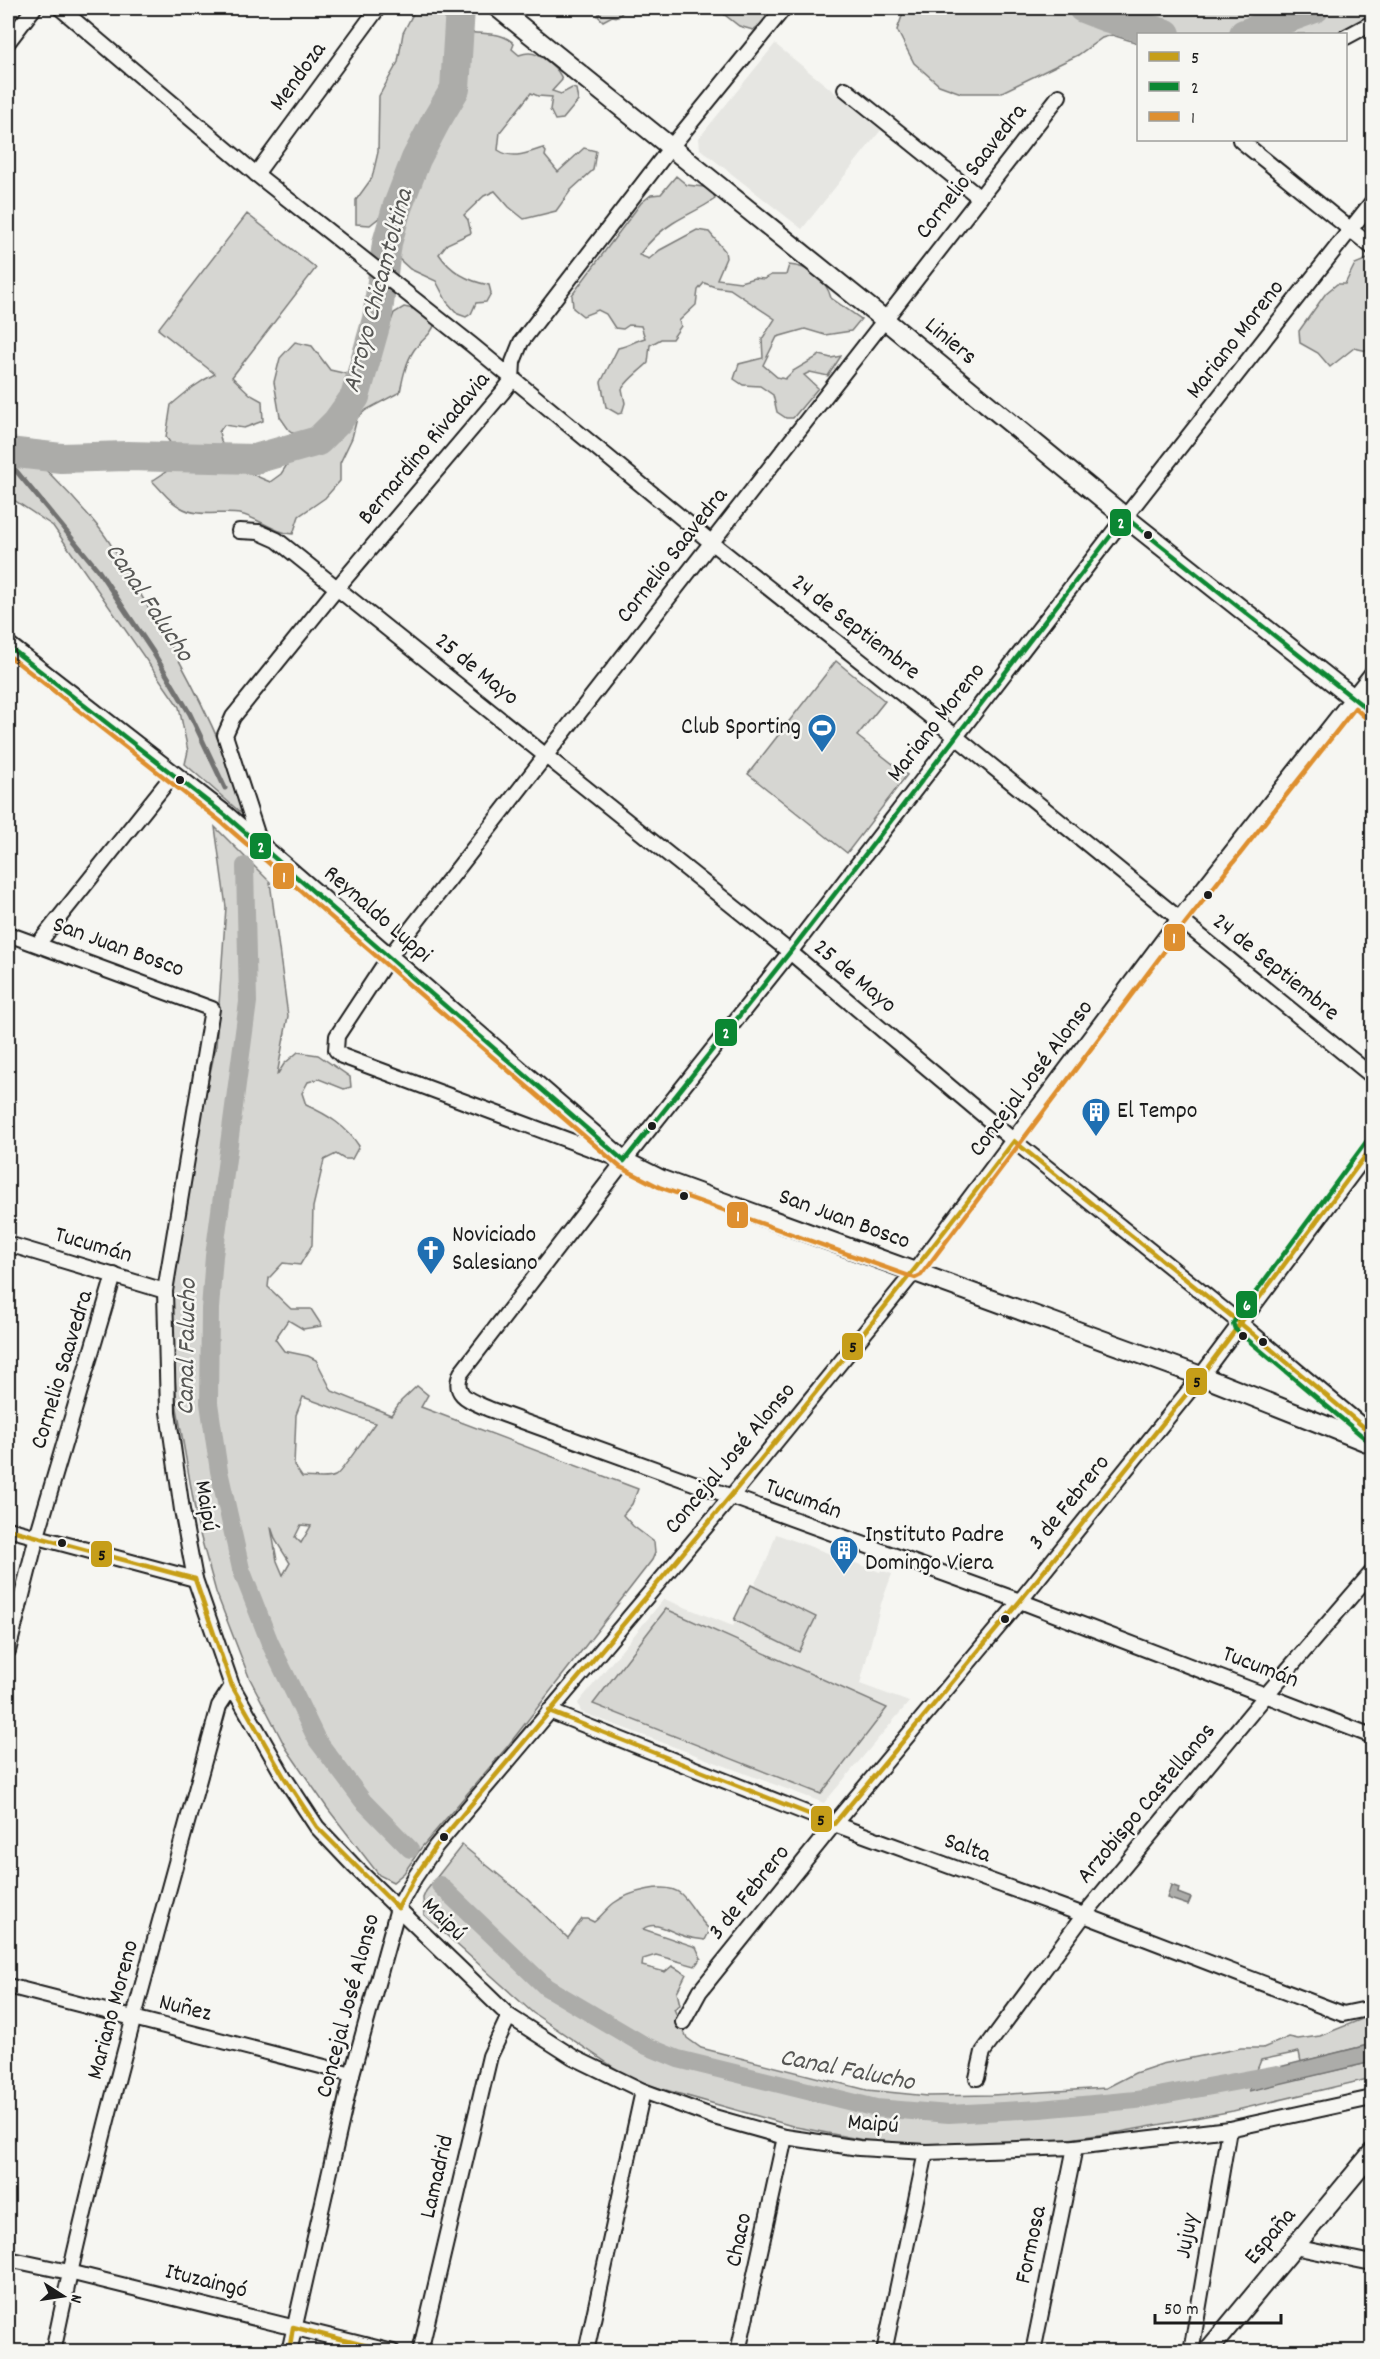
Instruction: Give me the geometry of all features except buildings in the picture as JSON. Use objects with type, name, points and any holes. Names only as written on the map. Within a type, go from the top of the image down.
[{"type":"street","points":[[8,42],[34,8]]},
{"type":"street","name":"24 de Septiembre","points":[[60,8],[256,174],[436,317],[712,543],[955,736],[1372,1076]]},
{"type":"street","name":"Mendoza","points":[[256,174],[378,8]]},
{"type":"street","name":"Liniers","points":[[498,8],[885,320],[1125,518],[1372,713]]},
{"type":"street","name":"Bernardino Rivadavia","points":[[261,846],[225,735],[233,717],[337,588],[512,380],[513,362],[520,342],[671,147],[784,8]]},
{"type":"street","points":[[1347,36],[1372,23]]},
{"type":"street","points":[[845,89],[980,198]]},
{"type":"street","name":"Cornelio Saavedra","points":[[336,1050],[337,1036],[389,957],[1059,96]]},
{"type":"street","points":[[1241,141],[1372,247]]},
{"type":"street","name":"Mariano Moreno","points":[[458,1389],[457,1383],[461,1373],[624,1161],[790,952],[955,736],[1372,202]]},
{"type":"street","name":"25 de Mayo","points":[[239,531],[260,532],[277,540],[547,755],[790,952],[1014,1141],[1240,1323],[1372,1434]]},
{"type":"street","name":"Reynaldo Luppi","points":[[8,646],[225,815],[624,1161]]},
{"type":"street","name":"Concejal José Alonso","points":[[289,2352],[352,2074],[398,1908],[415,1877],[436,1846],[729,1498],[915,1271],[1178,920],[1372,673]]},
{"type":"street","points":[[38,944],[172,776]]},
{"type":"street","name":"San Juan Bosco","points":[[8,934],[212,1009]]},
{"type":"street","name":"Maipú","points":[[212,1009],[165,1291],[168,1412],[182,1510],[195,1579],[232,1686],[284,1777],[317,1827],[509,2016],[573,2057],[643,2091],[714,2117],[785,2137],[859,2148],[926,2152],[1075,2147],[1229,2129],[1372,2098]]},
{"type":"street","name":"San Juan Bosco","points":[[336,1050],[342,1056],[624,1161],[662,1180],[1201,1376],[1372,1444]]},
{"type":"street","name":"3 de Febrero","points":[[683,2022],[700,1991],[1201,1376],[1372,1147]]},
{"type":"street","name":"Tucumán","points":[[8,1244],[165,1291]]},
{"type":"street","name":"Cornelio Saavedra","points":[[8,1651],[37,1536],[114,1275]]},
{"type":"street","name":"Tucumán","points":[[458,1389],[469,1400],[489,1410],[1020,1601],[1372,1736]]},
{"type":"street","points":[[8,1529],[195,1579]]},
{"type":"street","name":"Arzobispo Castellanos","points":[[977,2078],[983,2052],[1084,1915],[1267,1694],[1372,1572]]},
{"type":"street","name":"Mariano Moreno","points":[[53,2352],[69,2272],[134,2019],[219,1706],[232,1686]]},
{"type":"street","name":"Salta","points":[[549,1711],[834,1824],[1084,1915],[1343,2014],[1372,2008]]},
{"type":"street","name":"Nuñez","points":[[8,1986],[352,2074]]},
{"type":"street","name":"Lamadrid","points":[[420,2352],[490,2056],[509,2016]]},
{"type":"street","points":[[586,2352],[643,2091]]},
{"type":"street","name":"Jujuy","points":[[1191,2352],[1229,2129]]},
{"type":"street","name":"Chaco","points":[[738,2352],[785,2137]]},
{"type":"street","name":"Formosa","points":[[1032,2352],[1075,2147]]},
{"type":"street","points":[[884,2352],[926,2152]]},
{"type":"street","name":"España","points":[[1207,2352],[1372,2153]]},
{"type":"street","points":[[1294,2247],[1372,2263]]},
{"type":"street","name":"Ituzaingó","points":[[8,2259],[393,2352]]},
{"type":"shaded area","points":[[416,8],[443,8],[448,21],[463,31],[507,38],[514,44],[512,49],[519,55],[529,53],[539,56],[558,71],[562,80],[552,91],[561,94],[572,88],[576,89],[578,101],[563,119],[555,120],[550,110],[552,97],[531,93],[500,132],[498,150],[515,155],[543,148],[546,152],[545,156],[558,172],[584,148],[596,151],[593,170],[571,190],[556,211],[524,219],[495,191],[484,196],[464,215],[468,220],[471,233],[447,244],[439,254],[460,275],[489,285],[491,293],[486,302],[476,303],[471,314],[466,317],[458,314],[447,302],[436,281],[410,269],[399,259],[397,246],[400,233],[379,218],[370,225],[356,224],[356,200],[372,178],[378,152],[379,96],[398,62],[403,33]]},
{"type":"shaded area","points":[[602,8],[626,8],[618,17],[612,16],[603,21],[598,16]]},
{"type":"shaded area","points":[[716,8],[778,8],[772,16],[753,30],[739,26]]},
{"type":"shaded area","points":[[905,8],[1372,8],[1372,25],[1347,34],[1137,33],[1137,43],[1112,35],[1102,38],[1078,55],[1000,93],[961,93],[939,85],[914,63],[897,30]]},
{"type":"shaded area","points":[[775,44],[881,130],[802,229],[700,149],[699,138]]},
{"type":"shaded area","points":[[676,176],[687,185],[704,187],[713,191],[715,199],[668,226],[654,237],[639,255],[649,259],[660,250],[697,230],[709,232],[725,251],[726,258],[717,279],[740,282],[754,278],[764,279],[771,275],[786,275],[789,265],[796,266],[821,279],[831,298],[861,319],[851,331],[825,335],[805,329],[777,337],[763,365],[777,377],[785,379],[793,371],[820,355],[831,358],[841,356],[828,376],[810,372],[804,375],[818,388],[793,418],[786,418],[777,412],[773,395],[760,386],[743,385],[734,379],[739,364],[763,358],[762,339],[775,319],[730,289],[704,283],[698,290],[696,305],[679,321],[681,326],[672,339],[661,339],[650,345],[648,363],[622,389],[625,403],[622,413],[618,414],[606,407],[601,382],[618,348],[645,338],[641,326],[629,325],[623,329],[615,328],[606,314],[598,310],[583,316],[573,308],[572,295],[641,203],[651,195],[661,194]]},
{"type":"shaded area","points":[[247,214],[316,268],[232,377],[251,395],[262,401],[263,421],[244,428],[224,425],[219,432],[225,452],[244,470],[270,482],[281,474],[303,440],[289,430],[280,417],[274,382],[280,358],[295,342],[312,346],[330,370],[365,378],[374,368],[394,313],[404,307],[418,310],[435,323],[411,355],[400,392],[366,410],[357,418],[352,438],[340,463],[340,481],[325,498],[299,516],[293,534],[279,531],[240,514],[201,513],[187,510],[172,502],[152,481],[167,471],[174,448],[166,437],[171,405],[197,384],[215,374],[158,329]]},
{"type":"shaded area","points":[[1367,259],[1372,263],[1372,352],[1354,348],[1330,367],[1318,353],[1300,343],[1299,331],[1326,293],[1337,284],[1345,284],[1355,264]]},
{"type":"shaded area","points":[[8,435],[79,505],[115,550],[200,700],[214,729],[249,820],[185,764],[188,751],[179,707],[53,526],[8,496]]},
{"type":"shaded area","name":"Club Sporting","points":[[836,661],[885,701],[857,736],[907,775],[847,853],[748,774]]},
{"type":"shaded area","points":[[215,827],[270,882],[288,1016],[277,1075],[284,1064],[298,1052],[318,1055],[350,1077],[351,1087],[344,1089],[319,1079],[308,1082],[302,1093],[306,1105],[336,1122],[359,1146],[352,1159],[344,1159],[336,1154],[324,1160],[313,1207],[312,1245],[300,1265],[283,1263],[269,1278],[268,1287],[291,1309],[311,1309],[322,1326],[303,1329],[288,1320],[275,1339],[284,1351],[316,1360],[332,1391],[391,1415],[401,1401],[417,1386],[428,1395],[421,1407],[638,1489],[632,1504],[623,1515],[654,1542],[655,1553],[652,1560],[507,1747],[421,1848],[404,1873],[393,1882],[379,1875],[328,1809],[286,1748],[249,1677],[216,1592],[198,1527],[177,1408],[172,1329],[173,1264],[185,1187],[216,1046],[226,907]],"holes":[[[303,1397],[375,1423],[335,1476],[302,1477],[294,1465],[296,1415]],[[301,1525],[311,1526],[301,1543],[295,1537]],[[271,1527],[276,1541],[290,1563],[283,1575],[277,1561]]]},
{"type":"shaded area","points":[[776,1534],[880,1572],[881,1570],[892,1574],[881,1604],[860,1684],[909,1702],[824,1803],[581,1712],[578,1703],[664,1599],[733,1626],[767,1560]]},
{"type":"shaded area","points":[[751,1585],[816,1617],[799,1652],[734,1620]]},
{"type":"shaded area","points":[[666,1609],[887,1708],[821,1794],[593,1704]]},
{"type":"shaded area","points":[[462,1845],[527,1898],[568,1938],[582,1919],[594,1922],[614,1903],[629,1895],[657,1888],[674,1890],[681,1894],[710,1930],[705,1940],[687,1937],[657,1926],[643,1929],[696,1947],[701,1958],[695,1966],[656,1955],[643,1959],[642,1966],[665,1972],[672,1966],[686,1974],[677,1992],[680,2005],[674,2009],[687,2038],[701,2048],[867,2090],[928,2096],[992,2095],[1106,2088],[1135,2073],[1162,2064],[1241,2048],[1263,2048],[1289,2037],[1298,2039],[1320,2036],[1372,2015],[1372,2044],[1301,2062],[1299,2052],[1261,2060],[1249,2090],[1372,2062],[1372,2078],[1233,2111],[1120,2132],[1032,2144],[895,2146],[796,2127],[634,2081],[533,2013],[424,1915],[423,1898],[426,1891]]},
{"type":"shaded area","points":[[1171,1885],[1179,1888],[1178,1893],[1191,1898],[1188,1905],[1167,1898]]},
{"type":"shaded area","points":[[1372,2044],[1372,2062],[1249,2091],[1255,2073]]},
{"type":"waterway","name":"Arroyo Chicamtoltina","points":[[8,452],[61,458],[127,456],[255,459],[318,441],[337,422],[355,397],[377,319],[387,243],[397,208],[416,159],[455,89],[460,8]]},
{"type":"waterway","name":"Arroyo Chicamtoltina","points":[[1083,8],[1162,33]]},
{"type":"waterway","name":"Arroyo Chicamtoltina","points":[[1247,33],[1315,8]]},
{"type":"waterway","name":"Canal Falucho","points":[[8,461],[98,570],[153,652],[190,714],[225,788]]},
{"type":"waterway","name":"Canal Falucho","points":[[245,866],[248,1002],[214,1256],[210,1309],[209,1403],[219,1471],[241,1569],[270,1643],[317,1740],[363,1801],[410,1849]]},
{"type":"waterway","name":"Canal Falucho","points":[[440,1885],[546,1987],[644,2045],[678,2059],[876,2108],[949,2114],[1040,2109],[1136,2100],[1277,2074]]},
{"type":"transit line","name":"2","points":[[8,646],[225,815],[624,1161],[790,952],[1125,517],[1372,713]]},
{"type":"transit line","name":"1","points":[[8,655],[220,821],[620,1167],[659,1187],[915,1278],[921,1275],[1184,925],[1355,708],[1367,719]]},
{"type":"transit line","name":"5","points":[[398,1908],[436,1846],[802,1409],[874,1321],[1014,1141],[1240,1323],[1372,1434]]},
{"type":"transit line","name":"6","points":[[1366,1142],[1233,1323],[1235,1329],[1367,1440]]},
{"type":"transit line","name":"5","points":[[549,1711],[834,1824],[1020,1601],[1201,1376],[1372,1147]]},
{"type":"transit line","name":"5","points":[[8,1529],[195,1579]]},
{"type":"transit line","name":"5","points":[[195,1579],[232,1686],[284,1777],[317,1827],[398,1908]]},
{"type":"transit line","name":"5","points":[[289,2352],[293,2327],[391,2352]]},
{"type":"place","name":"Club Sporting","points":[[822,754]]},
{"type":"place","name":"El Tempo","points":[[1096,1138]]},
{"type":"place","name":"Noviciado Salesiano","points":[[431,1276]]},
{"type":"place","name":"Instituto Padre Domingo Viera","points":[[844,1576]]}]
